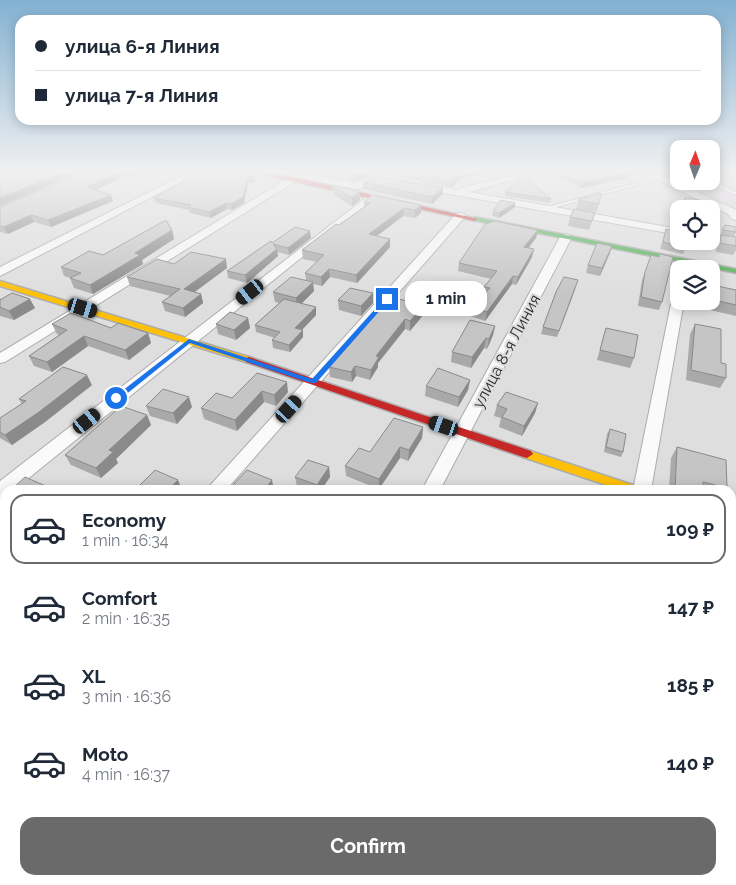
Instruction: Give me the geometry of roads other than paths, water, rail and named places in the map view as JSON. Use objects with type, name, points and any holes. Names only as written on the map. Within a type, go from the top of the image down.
[{"type":"street","points":[[0,272],[114,213]]},
{"type":"street","points":[[0,359],[83,308],[229,213]]},
{"type":"street","points":[[8,485],[350,213]]},
{"type":"street","points":[[448,213],[566,237],[670,262]]},
{"type":"street","points":[[576,213],[670,230]]},
{"type":"street","points":[[220,485],[314,382],[460,216]]},
{"type":"street","name":"улица 8-я Линия","points":[[434,485],[566,237]]},
{"type":"street","points":[[720,239],[736,242]]},
{"type":"street","points":[[720,269],[736,271]]},
{"type":"street","points":[[0,283],[189,340],[620,485]]},
{"type":"street","points":[[643,485],[676,310]]}]
